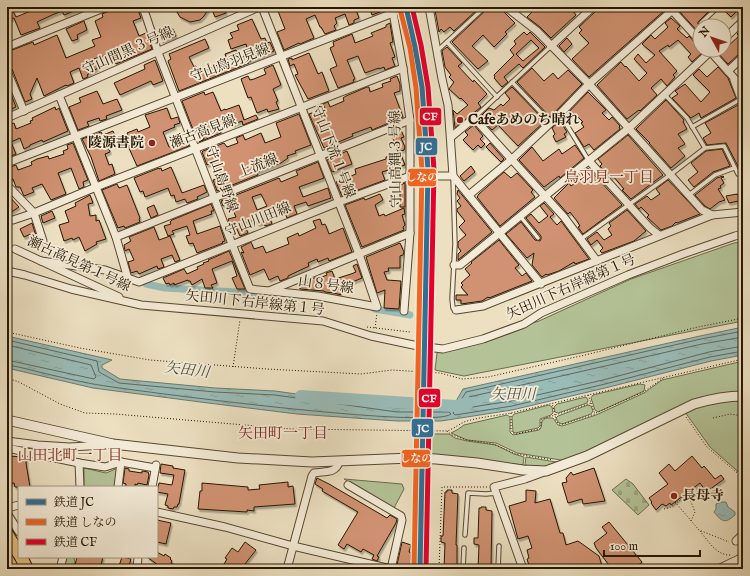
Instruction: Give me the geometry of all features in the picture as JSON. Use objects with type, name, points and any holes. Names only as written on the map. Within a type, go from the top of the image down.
[{"type":"highway","points":[[7,534],[18,552]]},
{"type":"highway","points":[[21,558],[27,569]]},
{"type":"street","points":[[7,47],[106,7]]},
{"type":"street","name":"守山島野線","points":[[142,7],[250,289],[269,291]]},
{"type":"street","name":"守山間黒３号線","points":[[7,118],[259,7]]},
{"type":"street","name":"守山下流１号線","points":[[262,7],[339,202],[378,308]]},
{"type":"street","points":[[429,7],[448,105],[453,176],[541,284]]},
{"type":"street","points":[[551,46],[592,7]]},
{"type":"street","points":[[509,8],[537,31],[590,84],[702,210],[712,214]]},
{"type":"street","points":[[469,195],[511,160],[590,84],[673,8],[692,31]]},
{"type":"street","name":"守山鳥羽見線","points":[[7,164],[282,57],[392,10]]},
{"type":"street","name":"守山高縄３号線","points":[[392,10],[403,68],[410,120],[410,232],[404,311]]},
{"type":"street","points":[[732,31],[743,21]]},
{"type":"street","points":[[728,71],[743,57]]},
{"type":"street","points":[[454,265],[460,265],[629,128],[703,58]]},
{"type":"street","points":[[716,58],[743,88]]},
{"type":"street","name":"瀬古高見線","points":[[13,220],[403,68]]},
{"type":"street","points":[[7,71],[24,111]]},
{"type":"street","points":[[733,78],[742,102]]},
{"type":"street","points":[[59,95],[116,237],[128,279]]},
{"type":"street","points":[[451,137],[474,118],[564,217],[597,261]]},
{"type":"street","name":"上流線","points":[[116,237],[410,120]]},
{"type":"street","points":[[589,161],[650,228],[660,235]]},
{"type":"street","name":"守山川田線","points":[[128,279],[139,282],[339,202],[410,176],[453,176]]},
{"type":"street","points":[[7,185],[34,213],[44,241]]},
{"type":"street","points":[[456,310],[483,306],[541,284],[712,214],[743,212]]},
{"type":"street","points":[[269,291],[410,232]]},
{"type":"street","name":"矢田川下右岸線第１号","points":[[7,271],[71,289],[141,305],[323,321],[371,336],[418,346],[443,349],[483,340],[524,324],[541,313],[628,275],[683,254],[743,234]]},
{"type":"street","name":"瀬古高見第１号線","points":[[15,249],[132,303]]},
{"type":"street","points":[[41,261],[105,270],[128,279]]},
{"type":"street","name":"山８号線","points":[[269,291],[318,296],[378,308]]},
{"type":"street","points":[[523,569],[495,490],[587,456],[706,400],[728,396],[743,396]]},
{"type":"street","points":[[7,420],[113,444],[238,458],[339,462],[387,458],[430,458],[523,470],[546,471]]},
{"type":"street","points":[[7,441],[38,445],[69,446],[113,444]]},
{"type":"street","points":[[7,448],[105,467],[121,462],[155,466],[152,486]]},
{"type":"street","points":[[118,486],[121,462]]},
{"type":"street","points":[[287,569],[313,475],[314,473],[335,470],[338,467],[339,462]]},
{"type":"street","points":[[79,463],[80,486]]},
{"type":"street","points":[[158,512],[225,527],[293,546],[391,569],[402,520],[401,516],[348,485]]},
{"type":"street","points":[[7,508],[18,505]]},
{"type":"street","points":[[7,513],[18,530]]},
{"type":"street","points":[[736,541],[743,534]]},
{"type":"street","points":[[718,569],[739,556]]},
{"type":"street","points":[[60,569],[63,558]]},
{"type":"street","points":[[137,558],[137,569]]},
{"type":"lane","points":[[438,51],[485,7]]},
{"type":"lane","points":[[706,18],[718,7]]},
{"type":"lane","points":[[447,42],[497,97]]},
{"type":"lane","points":[[474,118],[551,46]]},
{"type":"lane","points":[[512,82],[550,122]]},
{"type":"lane","points":[[665,95],[687,118],[705,148]]},
{"type":"lane","points":[[692,127],[742,102]]},
{"type":"lane","points":[[560,114],[589,161]]},
{"type":"lane","points":[[581,239],[705,148],[724,146],[738,174],[743,172]]},
{"type":"lane","points":[[689,195],[715,175],[734,168]]},
{"type":"lane","points":[[453,176],[454,265],[452,299],[453,308],[456,310]]},
{"type":"lane","points":[[520,216],[538,238]]},
{"type":"lane","points":[[465,535],[468,493],[486,494],[495,490]]},
{"type":"lane","points":[[498,569],[499,546]]},
{"type":"lane","points":[[463,569],[464,548]]},
{"type":"path","points":[[254,294],[254,315]]},
{"type":"path","points":[[376,328],[378,308]]},
{"type":"path","points":[[7,332],[80,348],[150,360],[233,367],[361,374],[392,370],[440,373],[462,379],[488,377],[698,327],[743,318]]},
{"type":"path","points":[[233,367],[239,324]]},
{"type":"path","points":[[366,327],[410,332]]},
{"type":"path","points":[[7,378],[20,382],[60,404],[85,413],[115,414],[292,429],[447,431],[470,421],[511,413],[743,359]]},
{"type":"path","points":[[552,403],[556,421],[561,424],[595,414],[643,392],[666,376]]},
{"type":"path","points":[[588,395],[595,414]]},
{"type":"path","points":[[511,413],[512,431],[516,434],[538,429],[541,427],[540,422],[542,419],[591,403]]},
{"type":"path","points":[[682,410],[707,447],[743,478]]},
{"type":"path","points":[[713,418],[730,414],[743,416]]},
{"type":"path","points":[[447,431],[452,435],[467,440],[493,444],[516,454],[557,461],[564,465]]},
{"type":"path","points":[[737,472],[743,464]]},
{"type":"path","points":[[439,569],[442,487],[495,490]]},
{"type":"path","points":[[664,508],[672,507],[675,503],[688,494],[695,512],[691,522]]},
{"type":"path","points":[[675,503],[712,546],[722,554],[739,556]]},
{"type":"path","points":[[699,530],[730,542],[736,541]]},
{"type":"green space","points":[[743,242],[743,321],[464,376],[435,370],[437,353],[539,321],[631,279],[734,243]]},
{"type":"green space","points":[[739,362],[743,363],[743,392],[731,392],[705,397],[586,454],[563,462],[561,460],[517,453],[496,443],[467,440],[451,433],[464,425],[507,415],[510,417],[510,432],[513,435],[539,430],[541,428],[542,421],[546,418],[553,418],[558,425],[562,426],[596,415],[644,393],[662,380]]},
{"type":"green space","points":[[640,384],[645,385],[644,391],[598,412],[595,410],[591,398],[593,395]]},
{"type":"green space","points":[[586,397],[588,400],[587,403],[558,413],[555,412],[554,407],[557,404]]},
{"type":"green space","points":[[743,399],[743,476],[710,447],[685,412],[709,402]]},
{"type":"green space","points":[[549,405],[552,407],[553,413],[540,419],[540,426],[538,428],[515,433],[513,432],[512,417],[514,414]]},
{"type":"green space","points":[[588,405],[591,406],[593,411],[591,414],[562,424],[558,422],[556,418],[558,416]]},
{"type":"green space","points":[[430,434],[449,434],[455,438],[467,441],[496,445],[524,457],[523,465],[430,455]]},
{"type":"green space","points":[[526,457],[561,463],[543,467],[525,465]]},
{"type":"green space","points":[[84,468],[106,473],[118,468],[115,486],[84,486]]},
{"type":"green space","points":[[344,479],[402,484],[404,489],[394,508]]},
{"type":"green space","points":[[626,479],[633,484],[649,505],[638,515],[612,490]]},
{"type":"green space","points":[[67,558],[75,558],[73,569],[64,569]]},
{"type":"water","name":"矢田川","points":[[743,327],[743,355],[711,361],[512,410],[441,421],[397,421],[297,414],[93,388],[7,368],[7,336],[112,360],[102,365],[102,368],[120,379],[215,388],[275,391],[397,408],[452,408],[463,389]]},
{"type":"water","points":[[726,502],[728,507],[735,512],[735,515],[729,520],[722,520],[714,512],[716,509],[716,504]]},
{"type":"building","points":[[7,7],[11,7],[16,17],[33,10],[32,7],[84,7],[64,15],[62,11],[52,15],[37,22],[40,28],[21,35],[14,18],[7,21]]},
{"type":"building","points":[[119,7],[137,7],[141,18],[133,21],[139,36],[146,33],[152,49],[116,64],[112,53],[94,59],[98,68],[87,75],[88,77],[83,79],[79,68],[70,72],[74,83],[67,86],[66,85],[44,96],[37,78],[30,94],[32,99],[25,102],[12,69],[7,66],[7,52],[33,42],[34,45],[57,35],[66,58],[95,46],[92,40],[101,37],[95,21],[103,17],[102,14]]},
{"type":"building","points":[[174,7],[210,7],[200,20],[190,22],[180,17]]},
{"type":"building","points":[[211,7],[224,7],[226,13],[215,17]]},
{"type":"building","points":[[294,7],[296,10],[303,7],[355,7],[359,18],[354,20],[354,23],[349,25],[345,14],[335,18],[337,23],[334,26],[336,30],[325,34],[315,15],[306,19],[314,38],[284,50],[277,32],[285,29],[278,11],[280,10],[279,8]]},
{"type":"building","points":[[369,7],[378,7],[380,12],[372,15]]},
{"type":"building","points":[[438,7],[480,7],[454,31],[450,27],[444,32],[441,29],[439,32],[435,10]]},
{"type":"building","points":[[488,7],[499,7],[515,23],[505,32],[507,34],[494,47],[483,35],[472,46],[488,61],[478,69],[452,42]]},
{"type":"building","points":[[537,7],[577,7],[573,11],[576,15],[551,38],[527,17]]},
{"type":"building","points":[[598,7],[649,7],[652,9],[654,7],[664,7],[665,10],[589,77],[572,59],[589,43],[579,33],[582,30],[579,27],[596,11]]},
{"type":"building","points":[[681,7],[713,7],[702,18],[692,18],[692,25],[679,11]]},
{"type":"building","points":[[721,7],[741,7],[731,17]]},
{"type":"building","points":[[671,18],[680,26],[677,29],[687,38],[689,36],[692,39],[692,58],[696,58],[692,62],[688,57],[691,54],[678,40],[669,47],[668,45],[659,51],[677,71],[673,75],[675,77],[667,86],[661,79],[651,88],[657,95],[640,111],[639,110],[627,119],[597,85],[621,62],[639,81],[647,73],[634,59],[638,54],[646,63],[655,55],[642,44],[651,35],[655,39],[668,27],[665,23]]},
{"type":"building","points":[[252,19],[261,39],[265,38],[267,43],[270,42],[274,51],[248,62],[249,63],[179,91],[168,61],[171,59],[169,54],[205,39],[209,48],[189,57],[199,73],[227,61],[225,54],[236,50],[239,58],[249,54],[246,44],[231,49],[228,40],[233,38],[230,33],[239,30],[237,25]]},
{"type":"building","points":[[84,21],[87,30],[77,35],[78,39],[72,41],[66,29]]},
{"type":"building","points":[[390,23],[393,42],[390,43],[395,57],[392,58],[395,66],[385,70],[384,67],[379,68],[365,73],[358,56],[347,60],[355,79],[353,80],[354,82],[338,88],[330,69],[337,66],[330,48],[334,46],[333,42],[352,34],[355,43],[373,36],[371,33],[386,27],[386,25]]},
{"type":"building","points":[[743,28],[743,52],[728,64],[723,58],[732,58],[732,42],[739,36],[737,34]]},
{"type":"building","points":[[173,29],[176,36],[162,41],[159,34]]},
{"type":"building","points":[[524,32],[527,35],[530,32],[545,47],[523,68],[519,64],[504,77],[508,82],[502,87],[494,78],[494,75],[514,55],[510,50],[516,44],[514,41]],"holes":[[[531,40],[539,48],[523,61],[516,54]]]},
{"type":"building","points":[[567,38],[572,44],[564,52],[559,46]]},
{"type":"building","points":[[447,47],[462,63],[458,66],[487,94],[478,103],[481,107],[455,128],[453,110],[457,114],[468,105],[449,89],[454,82],[449,77],[451,75],[445,67],[442,51]]},
{"type":"building","points":[[309,53],[318,74],[322,72],[329,91],[308,99],[295,75],[298,74],[294,64],[290,66],[288,59],[292,58],[292,60]]},
{"type":"building","points":[[155,60],[163,81],[153,85],[151,81],[120,95],[114,83],[145,69],[144,65]]},
{"type":"building","points":[[273,65],[281,85],[273,89],[278,101],[276,102],[279,109],[268,112],[267,109],[257,113],[251,97],[248,98],[241,79],[248,76],[250,80],[266,74],[264,69]]},
{"type":"building","points":[[718,67],[728,78],[736,98],[701,118],[699,113],[691,118],[672,98],[678,94],[675,91],[685,84],[701,102],[710,92],[693,75],[699,69],[707,77]]},
{"type":"building","points":[[532,68],[544,81],[553,73],[558,79],[568,70],[582,84],[550,117],[517,82]]},
{"type":"building","points":[[397,76],[400,84],[400,91],[394,93],[403,117],[372,130],[371,127],[352,134],[353,136],[324,148],[309,114],[325,108],[323,104],[328,102],[330,107],[344,101],[343,98],[346,96],[367,87],[369,87],[370,92],[383,87],[382,84],[391,81],[390,79]]},
{"type":"building","points":[[7,84],[16,107],[7,111]]},
{"type":"building","points":[[512,87],[545,121],[518,146],[498,125],[492,130],[480,117],[489,108],[494,110],[501,104],[503,106],[510,99],[505,93]]},
{"type":"building","points":[[97,91],[103,104],[117,99],[122,110],[106,116],[107,119],[100,121],[99,118],[87,122],[89,126],[78,130],[69,107],[81,102],[79,98]]},
{"type":"building","points":[[204,92],[205,95],[213,92],[221,111],[239,105],[244,120],[256,115],[258,119],[243,125],[242,121],[232,125],[230,120],[218,125],[221,133],[199,142],[204,139],[201,129],[194,132],[182,101]]},
{"type":"building","points":[[588,92],[606,110],[602,113],[609,120],[612,117],[620,126],[620,129],[594,150],[589,144],[584,147],[575,133],[584,127],[581,123],[583,122],[574,113],[567,119],[565,116]]},
{"type":"building","points":[[666,100],[684,120],[683,122],[687,129],[678,134],[685,144],[678,148],[685,156],[671,168],[636,129]]},
{"type":"building","points":[[738,105],[743,109],[743,169],[740,170],[726,143],[707,145],[703,138],[711,133],[705,123]]},
{"type":"building","points":[[55,107],[56,110],[59,108],[68,131],[43,142],[42,140],[24,149],[20,138],[11,142],[16,154],[8,157],[7,125],[14,123],[16,129],[31,123],[30,121],[33,120],[32,118]]},
{"type":"building","points":[[167,108],[171,119],[178,117],[180,123],[163,132],[169,147],[187,141],[189,146],[137,166],[128,146],[131,145],[127,133],[137,129],[138,132],[150,127],[145,115]]},
{"type":"building","points":[[299,114],[311,145],[295,151],[296,153],[287,156],[288,158],[281,163],[257,172],[258,175],[217,191],[213,180],[220,178],[212,163],[207,165],[202,152],[203,151],[224,143],[227,147],[238,143],[236,138],[243,135],[245,140],[261,133],[265,143],[281,137],[276,123]]},
{"type":"building","points":[[560,121],[567,132],[564,134],[566,137],[556,142],[553,136],[555,134],[552,128]]},
{"type":"building","points":[[474,125],[483,136],[480,139],[485,144],[481,148],[478,145],[473,150],[463,140],[468,135],[465,132]]},
{"type":"building","points":[[401,130],[404,137],[401,138],[405,147],[404,150],[398,152],[391,133]]},
{"type":"building","points":[[113,131],[118,143],[108,147],[110,152],[105,154],[109,165],[112,164],[115,174],[99,181],[91,157],[82,139],[101,132],[103,135]]},
{"type":"building","points":[[628,135],[663,175],[631,199],[622,190],[624,189],[613,176],[611,178],[600,166],[602,164],[598,159]]},
{"type":"building","points":[[73,143],[88,180],[83,182],[84,187],[79,189],[71,168],[58,173],[66,194],[51,200],[42,184],[32,188],[34,192],[24,196],[20,187],[16,187],[13,179],[10,180],[7,174],[7,168],[16,165],[18,170],[32,165],[31,162],[37,159],[48,156],[49,159],[64,154],[63,151],[68,149],[67,145]]},
{"type":"building","points":[[490,143],[504,159],[501,162],[486,147]]},
{"type":"building","points":[[575,145],[584,158],[560,178],[559,176],[544,187],[519,160],[532,147],[543,161],[559,149],[562,154]]},
{"type":"building","points":[[722,149],[730,166],[713,172],[694,187],[688,180],[698,172],[691,163],[706,151]]},
{"type":"building","points":[[347,151],[352,164],[332,172],[327,160]]},
{"type":"building","points":[[400,152],[405,165],[382,172],[385,180],[342,196],[336,182],[356,174],[355,169],[386,159],[386,157]]},
{"type":"building","points":[[318,162],[324,178],[299,187],[303,197],[328,188],[331,198],[308,206],[306,202],[294,206],[297,214],[287,218],[284,210],[280,211],[279,209],[268,213],[272,224],[265,226],[263,222],[258,224],[256,219],[244,224],[248,233],[240,236],[234,223],[230,224],[228,219],[236,217],[230,203],[223,206],[221,201],[279,178],[281,182],[298,175],[296,171]],"holes":[[[261,194],[267,206],[257,210],[252,197]]]},
{"type":"building","points":[[471,166],[475,172],[464,181],[460,176]]},
{"type":"building","points":[[171,167],[182,193],[204,185],[207,192],[197,197],[198,199],[187,203],[185,199],[176,202],[174,195],[171,196],[168,188],[145,197],[143,191],[140,192],[134,178],[159,168],[161,168],[162,171]]},
{"type":"building","points":[[588,168],[622,205],[583,234],[578,227],[580,226],[570,212],[568,214],[554,198],[569,183],[571,186],[579,180],[577,177]]},
{"type":"building","points":[[504,172],[511,178],[517,173],[533,190],[531,192],[535,197],[500,226],[477,197]]},
{"type":"building","points":[[724,177],[721,178],[724,183],[720,186],[721,188],[718,189],[725,200],[719,202],[710,209],[705,206],[695,195],[717,178]]},
{"type":"building","points":[[668,180],[700,214],[677,223],[676,222],[672,226],[661,230],[647,217],[649,215],[641,207],[639,209],[635,204],[647,196],[651,200],[660,194],[656,189]]},
{"type":"building","points":[[405,183],[405,207],[400,207],[400,185]]},
{"type":"building","points":[[117,184],[119,188],[127,185],[140,218],[140,222],[125,228],[124,226],[118,228],[102,190]]},
{"type":"building","points":[[458,190],[492,232],[458,260],[458,254],[461,251],[458,247],[458,242],[466,235],[459,227],[465,221],[457,211],[457,209],[461,206],[457,201],[460,198],[457,194]]},
{"type":"building","points":[[7,194],[19,207],[7,215]]},
{"type":"building","points":[[380,194],[383,200],[375,205],[379,216],[384,214],[385,216],[404,208],[405,214],[402,215],[405,225],[403,227],[404,230],[362,247],[345,205],[364,198],[365,200]]},
{"type":"building","points":[[743,194],[743,200],[729,203],[726,196]]},
{"type":"building","points":[[90,195],[93,203],[88,204],[90,216],[96,215],[96,221],[99,220],[106,239],[96,242],[97,244],[85,251],[79,237],[73,240],[72,238],[64,241],[59,225],[69,222],[65,211],[76,206],[75,203]]},
{"type":"building","points":[[544,203],[554,214],[550,217],[557,225],[561,221],[589,259],[575,264],[574,262],[559,271],[546,274],[542,277],[532,265],[534,253],[527,258],[506,234],[521,222],[535,240],[540,241],[541,236],[526,218],[531,214],[539,223],[548,216],[540,206]]},
{"type":"building","points":[[211,204],[214,211],[211,211],[212,214],[193,221],[197,234],[220,226],[225,241],[222,242],[223,243],[197,253],[193,243],[189,244],[186,236],[190,235],[187,226],[172,231],[174,234],[168,236],[164,226],[171,224],[170,222],[172,220]]},
{"type":"building","points":[[154,205],[158,215],[151,218],[147,208]]},
{"type":"building","points":[[627,210],[646,231],[634,241],[602,253],[600,251],[603,248],[597,240],[591,245],[587,239],[597,232],[604,240],[612,235],[608,229],[611,226],[609,223]]},
{"type":"building","points":[[52,211],[55,218],[43,223],[41,216]]},
{"type":"building","points":[[320,219],[322,225],[325,224],[329,234],[343,228],[352,252],[329,261],[328,258],[318,262],[317,259],[308,263],[309,266],[280,281],[278,276],[269,280],[264,269],[250,275],[241,252],[244,253],[241,247],[251,242],[254,249],[263,246],[266,253],[289,244],[287,238],[298,233],[299,236],[316,228],[313,221]]},
{"type":"building","points":[[32,223],[38,242],[37,243],[35,236],[32,237],[31,234],[24,237],[20,229]]},
{"type":"building","points":[[154,227],[159,240],[170,236],[180,260],[175,262],[172,255],[161,259],[164,267],[158,269],[157,266],[139,274],[137,271],[131,273],[128,262],[134,260],[129,249],[125,251],[124,245],[131,241],[129,237]]},
{"type":"building","points":[[499,240],[519,265],[515,268],[522,276],[526,273],[532,281],[489,298],[488,297],[482,301],[461,304],[461,300],[456,300],[456,295],[468,295],[461,287],[463,285],[461,283],[470,275],[465,269],[472,263],[471,262]]},
{"type":"building","points":[[400,243],[404,252],[403,255],[400,256],[400,268],[388,268],[389,271],[384,272],[387,280],[401,281],[399,309],[384,308],[385,290],[377,293],[366,257]]},
{"type":"building","points":[[229,251],[245,289],[237,289],[232,278],[237,276],[232,261],[212,269],[217,283],[211,285],[213,288],[205,288],[202,279],[192,285],[188,280],[170,285],[169,283],[166,284],[163,278],[184,269],[187,274],[198,269],[197,267],[209,261],[208,260]]},
{"type":"building","points":[[357,264],[362,278],[338,288],[341,295],[324,291],[300,289],[299,286],[317,277],[317,279],[327,275],[326,273],[332,271],[335,279],[356,272],[353,266]]},
{"type":"building","points":[[7,456],[27,457],[26,463],[30,486],[15,487],[14,483],[7,484]]},
{"type":"building","points":[[692,456],[702,468],[704,466],[715,479],[721,475],[724,479],[709,490],[707,488],[705,490],[700,483],[671,505],[670,503],[666,506],[662,504],[656,510],[649,498],[668,484],[659,473],[669,464],[675,471]]},
{"type":"building","points":[[161,464],[185,470],[179,504],[173,509],[168,508],[168,506],[165,505],[168,494],[158,492],[158,488],[159,483],[172,485],[174,475],[160,473]]},
{"type":"building","points":[[125,468],[129,469],[129,471],[142,473],[142,471],[148,472],[149,475],[147,485],[138,483],[137,485],[135,484],[135,486],[126,486],[126,484],[123,483]]},
{"type":"building","points":[[594,468],[605,501],[583,504],[582,499],[568,503],[562,483],[567,482],[566,478],[571,472],[573,475]]},
{"type":"building","points":[[317,478],[387,518],[390,515],[397,519],[377,556],[379,557],[377,561],[372,559],[374,555],[363,549],[361,552],[347,544],[344,549],[338,545],[358,512],[322,491],[323,489],[315,484]]},
{"type":"building","points":[[288,482],[288,487],[293,486],[295,504],[254,507],[254,511],[247,510],[247,512],[198,509],[200,491],[202,491],[202,483],[248,487],[248,490],[260,489],[259,485]]},
{"type":"building","points":[[447,490],[452,490],[452,493],[458,494],[456,545],[457,569],[444,569],[445,543],[441,542],[441,536],[443,536],[445,492],[447,492]]},
{"type":"building","points":[[526,490],[536,491],[535,503],[550,499],[560,533],[563,533],[566,545],[578,541],[599,556],[603,569],[530,569],[527,559],[529,558],[527,550],[532,548],[528,536],[518,539],[509,506],[526,501]]},
{"type":"building","points":[[486,507],[486,510],[492,511],[491,569],[478,569],[479,545],[474,544],[474,538],[478,538],[479,508]]},
{"type":"building","points":[[158,520],[171,523],[166,544],[158,542]]},
{"type":"building","points":[[609,522],[642,562],[634,569],[612,569],[596,548],[594,543],[607,533],[602,527]]},
{"type":"building","points":[[245,542],[256,550],[241,569],[221,569],[227,559],[225,558],[232,548],[238,552]]},
{"type":"building","points":[[402,542],[411,545],[409,552],[411,553],[410,569],[397,565]]},
{"type":"building","points":[[158,553],[164,556],[165,554],[171,558],[171,563],[180,569],[162,569],[157,566],[158,565],[148,558],[158,558]]},
{"type":"building","points":[[77,558],[103,558],[100,569],[74,569]]},
{"type":"building","points":[[122,558],[131,559],[128,569],[118,569]]},
{"type":"waterway","points":[[146,284],[165,288],[255,293]]},
{"type":"waterway","points":[[375,309],[410,315]]},
{"type":"waterway","name":"矢田川","points":[[301,396],[455,406],[468,403]]},
{"type":"tunnel","points":[[7,247],[15,249]]},
{"type":"rail line","name":"JC","points":[[406,7],[422,87],[428,170],[420,569]]},
{"type":"rail line","name":"CF","points":[[412,7],[421,45],[428,87],[434,170],[426,569]]},
{"type":"rail line","name":"しなの","points":[[400,9],[410,48],[416,88],[422,170],[414,569]]},
{"type":"place","name":"Cafeあめのち晴れ","points":[[460,120]]},
{"type":"place","name":"陵源書院","points":[[152,143]]},
{"type":"place","name":"長母寺","points":[[674,496]]},
{"type":"district","name":"鳥羽見一丁目","points":[[609,177]]},
{"type":"district","name":"矢田町一丁目","points":[[283,433]]},
{"type":"district","name":"山田北町一丁目","points":[[70,455]]}]
